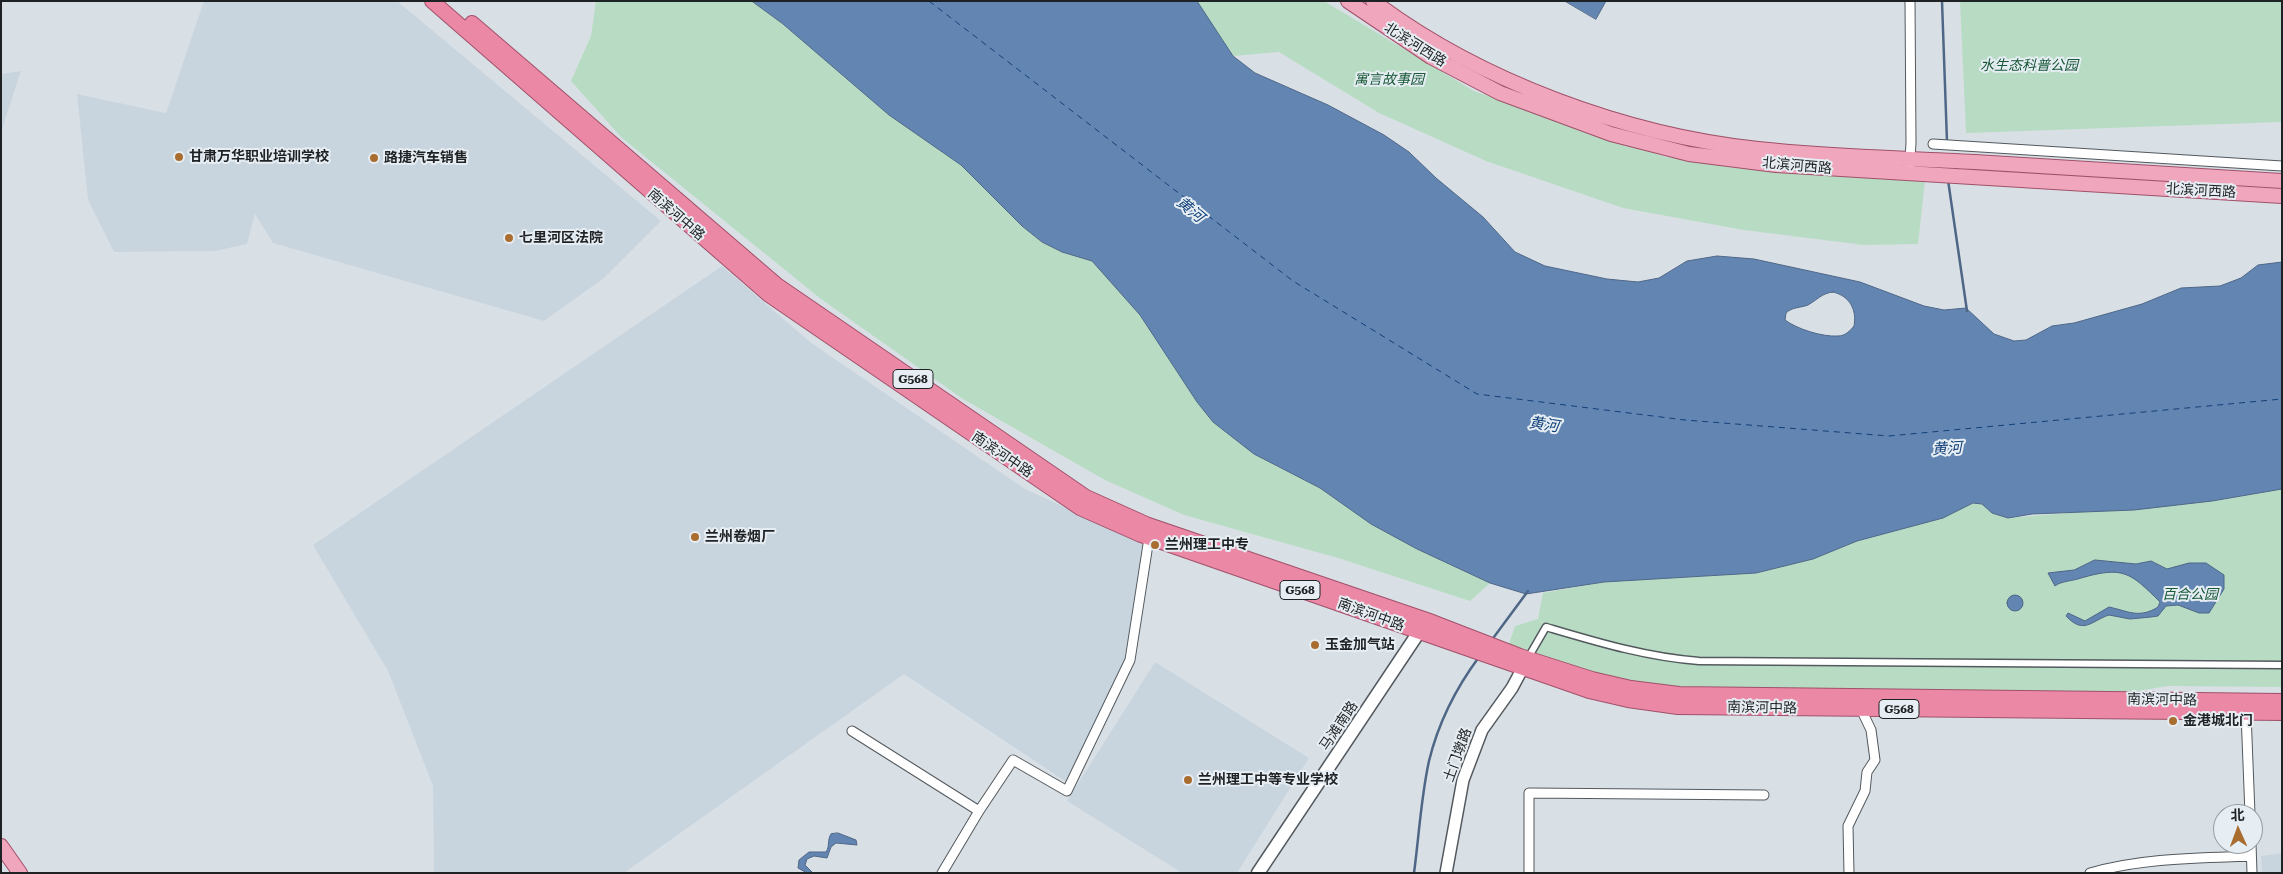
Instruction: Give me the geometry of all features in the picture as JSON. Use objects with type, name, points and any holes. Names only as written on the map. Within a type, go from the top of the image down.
[{"type":"highway","name":"南滨河中路","points":[[432,1],[770,295],[1080,508],[1149,538],[1419,632],[1452,638],[1501,654],[1589,691],[1628,700],[1678,707],[2282,713]]},
{"type":"highway","name":"南滨河中路","points":[[446,1],[777,286],[1086,497],[1146,524],[1426,620],[1452,638]]},
{"type":"highway","name":"南滨河中路","points":[[1525,663],[1630,688],[1679,694],[2282,701]]},
{"type":"main road","name":"北滨河西路","points":[[1348,1],[1431,57],[1500,93],[1611,134],[1689,154],[1776,165],[2282,196]]},
{"type":"main road","name":"北滨河西路","points":[[1373,1],[1392,16],[1463,58],[1556,101],[1668,134],[1757,149],[2282,181]]},
{"type":"main road","name":"马滩南路","points":[[1258,873],[1426,620]]},
{"type":"main road","points":[[1,846],[20,873]]},
{"type":"street","points":[[1909,173],[1912,143],[1910,1]]},
{"type":"street","points":[[1933,144],[2282,166]]},
{"type":"street","points":[[942,873],[979,811],[1013,760],[1067,790],[1130,660],[1149,538]]},
{"type":"street","points":[[1525,663],[1546,627],[1626,651],[1668,659],[1699,661],[2282,665]]},
{"type":"street","name":"土门墩路","points":[[1446,873],[1463,780],[1482,730],[1512,688],[1525,663]]},
{"type":"street","points":[[1849,873],[1848,826],[1865,791],[1868,772],[1875,760],[1871,730],[1861,709]]},
{"type":"street","points":[[2246,713],[2250,804]]},
{"type":"street","points":[[852,731],[979,811]]},
{"type":"street","points":[[1529,873],[1529,793],[1764,795]]},
{"type":"street","points":[[2090,873],[2120,864],[2251,856],[2252,873]]},
{"type":"shaded area","points":[[204,1],[397,1],[661,221],[604,278],[544,321],[273,243],[255,214],[247,244],[215,251],[114,252],[88,200],[77,94],[166,113]]},
{"type":"shaded area","points":[[21,71],[2,129],[1,131],[1,74]]},
{"type":"shaded area","points":[[722,266],[810,342],[1025,489],[1148,545],[1129,656],[1068,783],[904,674],[624,873],[434,873],[433,786],[388,671],[313,545]]},
{"type":"shaded area","name":"兰州理工中等专业学校","points":[[1155,662],[1309,758],[1237,873],[1182,873],[1067,801]]},
{"type":"shaded area","points":[[2282,853],[2282,873],[2262,873],[2261,856]]},
{"type":"green space","points":[[596,1],[752,1],[783,24],[889,115],[961,165],[1022,226],[1042,242],[1062,252],[1092,261],[1140,315],[1197,402],[1213,422],[1276,466],[1320,488],[1371,524],[1417,549],[1490,583],[1470,601],[1338,558],[1184,515],[1105,480],[963,399],[821,299],[622,138],[571,81],[591,36]]},
{"type":"green space","name":"寓言故事园","points":[[1197,1],[1324,1],[1474,91],[1665,157],[1800,174],[1925,181],[1918,244],[1864,245],[1744,230],[1623,208],[1486,161],[1379,113],[1279,52],[1233,56]]},
{"type":"green space","name":"水生态科普公园","points":[[1960,1],[2282,1],[2282,122],[1966,133]]},
{"type":"green space","name":"百合公园","points":[[2282,489],[2282,687],[2168,686],[2125,693],[1663,686],[1584,671],[1509,644],[1515,626],[1538,619],[1543,593],[1604,582],[1756,573],[1813,559],[1857,541],[1943,518],[1973,503],[1982,504],[1992,513],[2008,518],[2212,501]]},
{"type":"water","name":"黄河","points":[[752,1],[1197,1],[1233,56],[1255,73],[1328,105],[1384,135],[1409,152],[1436,178],[1483,217],[1515,252],[1545,266],[1607,279],[1638,282],[1659,278],[1687,261],[1717,256],[1754,259],[1860,282],[1924,306],[1944,310],[1966,308],[1994,334],[2014,341],[2026,340],[2052,326],[2074,323],[2142,304],[2181,288],[2220,286],[2241,278],[2258,265],[2282,262],[2282,489],[2212,501],[2134,510],[2032,514],[2008,518],[1992,513],[1982,504],[1973,503],[1943,518],[1857,541],[1813,559],[1756,573],[1604,582],[1526,594],[1490,583],[1417,549],[1371,524],[1320,488],[1254,454],[1213,422],[1197,402],[1140,315],[1092,261],[1062,252],[1042,242],[1022,226],[961,165],[889,115],[783,24]],"holes":[[[1833,292],[1839,294],[1851,304],[1855,320],[1854,326],[1841,336],[1817,334],[1785,320],[1786,313],[1791,310],[1808,305],[1826,294]]]},
{"type":"water","points":[[1565,1],[1606,1],[1596,19]]},
{"type":"water","points":[[2095,560],[2136,564],[2151,561],[2167,569],[2189,563],[2206,563],[2224,575],[2224,589],[2209,613],[2199,613],[2178,605],[2166,606],[2158,616],[2130,619],[2109,615],[2088,625],[2078,625],[2066,616],[2068,613],[2085,621],[2109,607],[2128,612],[2145,613],[2158,607],[2160,602],[2141,584],[2125,574],[2107,572],[2095,574],[2055,586],[2048,573],[2074,570]]},
{"type":"water","points":[[2012,595],[2018,595],[2023,600],[2021,609],[2012,611],[2007,606],[2007,600]]},
{"type":"water","points":[[838,833],[856,840],[857,845],[836,843],[831,847],[827,858],[814,856],[807,859],[805,865],[813,873],[807,873],[798,868],[799,860],[809,852],[826,852],[831,834]]},
{"type":"waterway","points":[[1942,1],[1947,142]]},
{"type":"waterway","points":[[1948,180],[1967,311]]},
{"type":"waterway","points":[[1491,641],[1528,591]]},
{"type":"waterway","points":[[1414,873],[1424,788],[1433,747],[1449,707],[1479,657]]},
{"type":"ferry route","points":[[929,1],[1293,281],[1477,394],[1685,420],[1889,436],[2282,399]]},
{"type":"place","name":"甘肃万华职业培训学校","points":[[179,157]]},
{"type":"place","name":"路捷汽车销售","points":[[374,158]]},
{"type":"place","name":"七里河区法院","points":[[509,238]]},
{"type":"place","name":"兰州卷烟厂","points":[[695,537]]},
{"type":"place","name":"兰州理工中专","points":[[1155,545]]},
{"type":"place","name":"玉金加气站","points":[[1315,645]]},
{"type":"place","name":"金港城北门","points":[[2173,721]]},
{"type":"place","name":"兰州理工中等专业学校","points":[[1188,780]]}]
